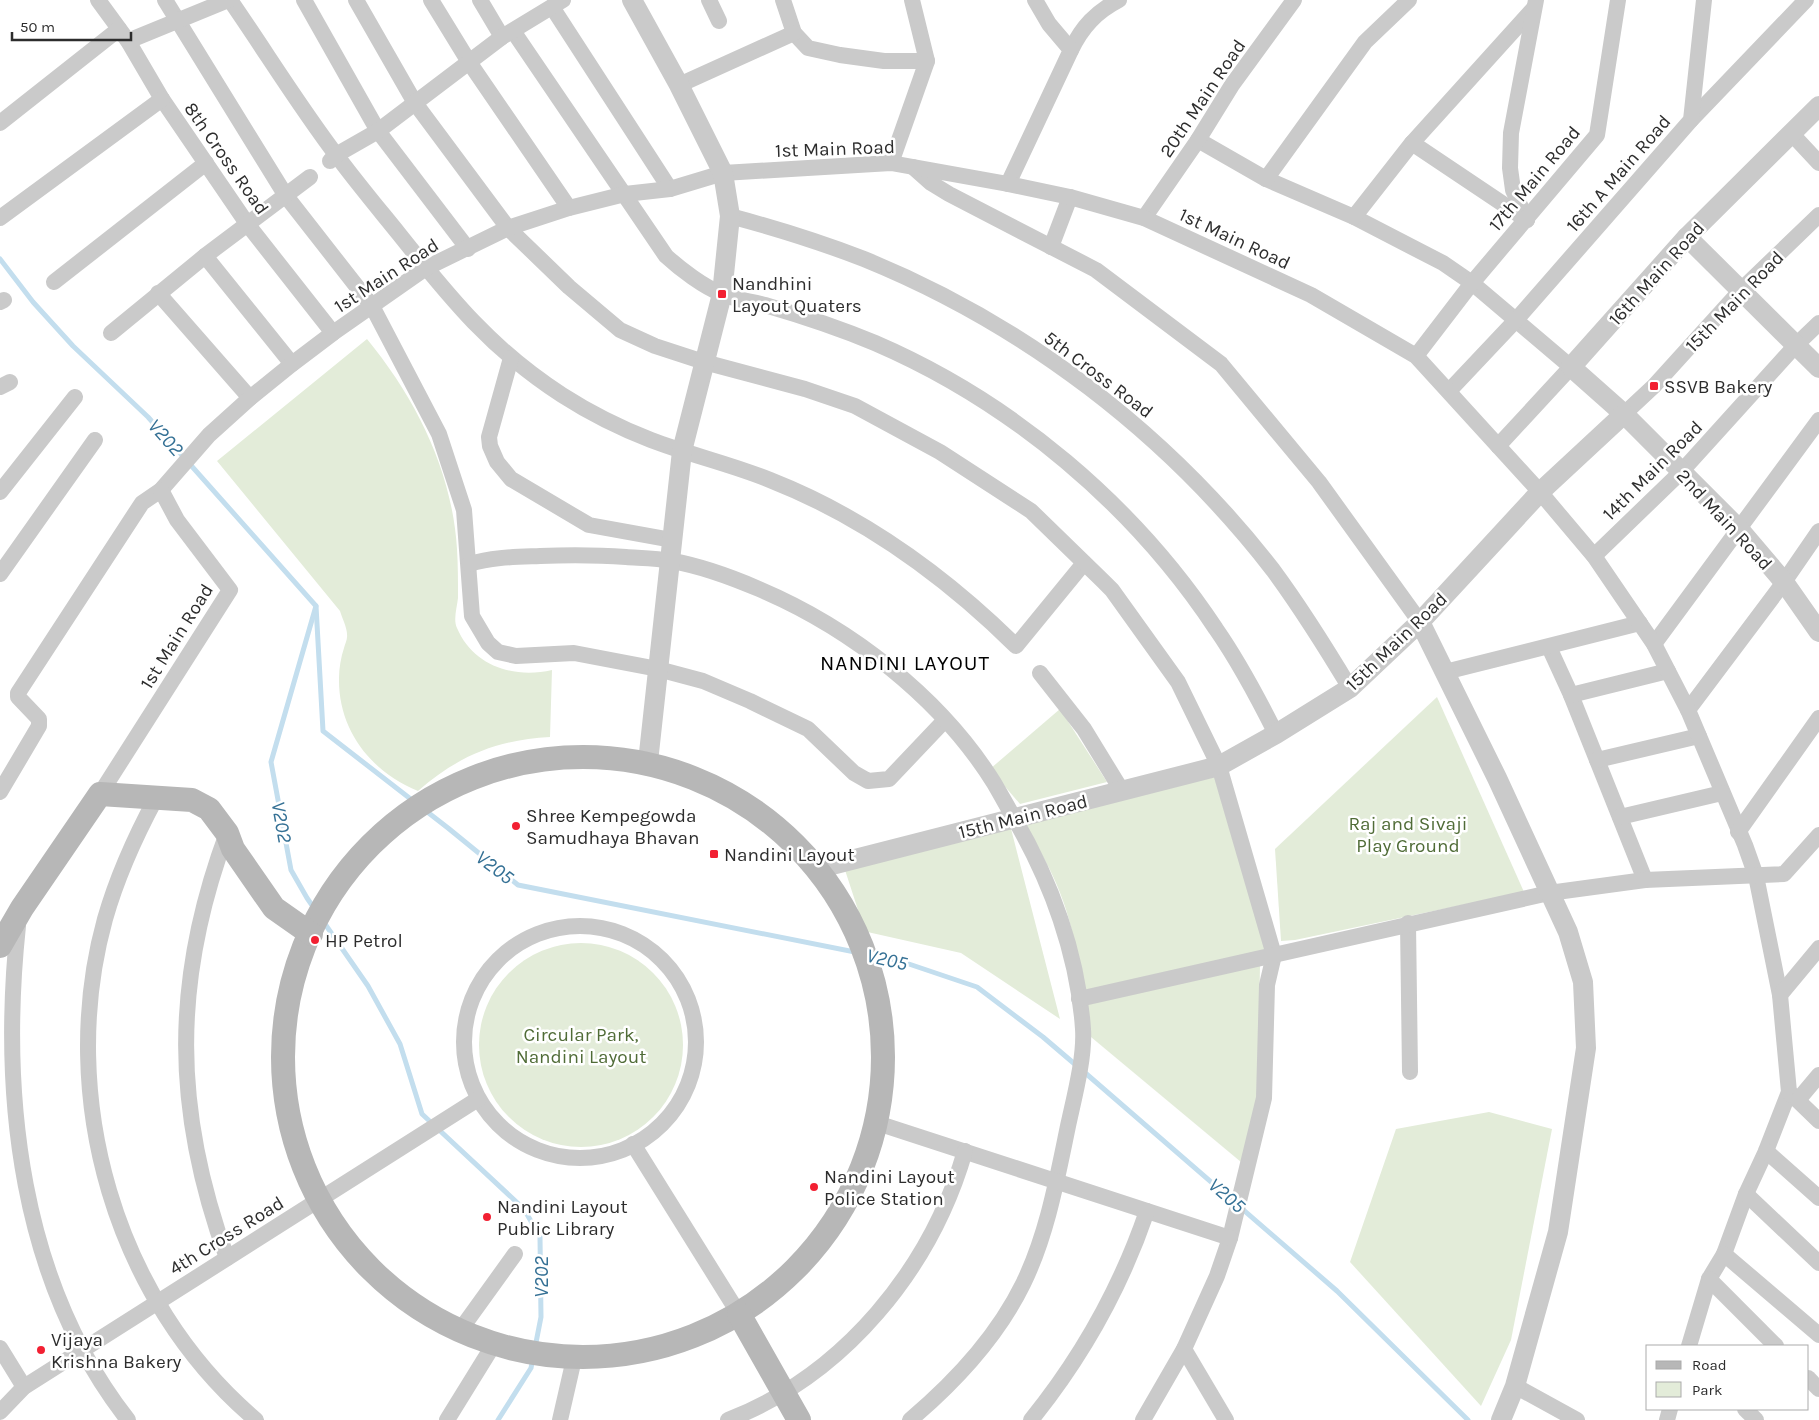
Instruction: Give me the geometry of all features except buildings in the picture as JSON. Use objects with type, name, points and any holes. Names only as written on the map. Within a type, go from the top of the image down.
[{"type":"main road","points":[[581,756],[608,756],[648,762],[688,773],[710,782],[739,798],[773,822],[791,838],[820,868],[838,896],[860,940],[878,1017],[880,1043],[878,1096],[874,1122],[868,1147],[852,1188],[835,1219],[803,1261],[765,1297],[739,1314],[698,1336],[648,1352],[622,1356],[574,1359],[522,1353],[494,1344],[461,1328],[428,1310],[386,1279],[350,1242],[318,1200],[307,1181],[290,1140],[280,1097],[278,1050],[284,1002],[300,956],[313,930],[404,820],[428,803],[451,789],[476,778],[528,762],[581,756]]},
{"type":"main road","points":[[0,946],[22,908],[100,794],[192,800],[209,809],[227,834],[233,849],[274,908],[313,930]]},
{"type":"main road","points":[[739,1314],[799,1420]]},
{"type":"street","name":"8th Cross Road","points":[[98,0],[124,35],[162,99],[248,225],[333,333]]},
{"type":"street","points":[[165,0],[286,196],[372,306],[439,434],[464,510],[472,616],[488,643],[498,652],[516,656],[574,653],[658,669],[703,681],[808,729],[854,773],[868,781],[889,779],[945,720]]},
{"type":"street","points":[[0,123],[124,35],[178,20],[229,0],[333,158],[466,316],[511,358],[549,386],[591,412],[650,440],[720,462],[780,484],[864,526],[930,570],[968,601],[1016,646],[1084,563]]},
{"type":"street","points":[[304,0],[378,131],[468,248]]},
{"type":"street","points":[[356,0],[415,103],[508,228],[569,287],[620,330],[655,346],[704,362],[805,389],[855,406],[940,452],[1031,511],[1112,590],[1178,682],[1219,766],[1274,955],[1267,985],[1264,1098],[1230,1238],[1213,1285],[1184,1349],[1143,1420]]},
{"type":"street","points":[[431,0],[469,62],[569,208]]},
{"type":"street","points":[[480,0],[625,194],[666,256],[680,269],[722,294],[800,315],[877,344],[950,381],[984,402],[1051,449],[1112,503],[1167,563],[1225,642],[1258,697],[1276,734]]},
{"type":"street","points":[[632,0],[679,85],[723,173],[730,216],[722,294],[682,451],[648,762]]},
{"type":"street","points":[[709,0],[720,22]]},
{"type":"street","points":[[783,0],[794,33],[808,48],[884,61],[927,61]]},
{"type":"street","points":[[891,163],[927,61],[912,0]]},
{"type":"street","points":[[1035,0],[1049,24],[1071,50]]},
{"type":"street","points":[[1008,184],[1078,35],[1102,8],[1119,0]]},
{"type":"street","name":"20th Main Road","points":[[1144,218],[1198,140],[1232,85],[1294,0]]},
{"type":"street","points":[[1266,179],[1365,42],[1409,0]]},
{"type":"street","name":"17th Main Road","points":[[1416,356],[1472,283],[1597,135],[1618,0]]},
{"type":"street","name":"16th A Main Road","points":[[1449,391],[1516,320],[1691,120],[1704,0]]},
{"type":"street","points":[[1691,120],[1806,0]]},
{"type":"street","points":[[333,158],[378,131],[507,34],[558,4],[670,189]]},
{"type":"street","points":[[1354,217],[1412,143],[1535,4]]},
{"type":"street","points":[[1527,220],[1513,190],[1510,151],[1511,134],[1535,4]]},
{"type":"street","points":[[679,85],[794,33]]},
{"type":"street","points":[[0,218],[162,99]]},
{"type":"street","name":"16th Main Road","points":[[1498,446],[1687,237],[1819,106]]},
{"type":"street","points":[[1790,133],[1819,163]]},
{"type":"street","points":[[1198,140],[1266,179],[1354,217],[1443,264],[1472,283],[1571,367]]},
{"type":"street","points":[[1412,143],[1527,220]]},
{"type":"street","points":[[54,282],[206,163]]},
{"type":"street","name":"1st Main Road","points":[[100,794],[230,590],[177,520],[164,496],[209,435],[292,364],[426,268],[508,228],[569,208],[625,194],[670,189],[723,173],[891,163],[1008,184],[1144,218],[1311,295],[1416,356],[1540,492],[1594,556],[1654,644],[1688,710],[1756,876],[1780,995],[1794,1096]]},
{"type":"street","points":[[913,167],[931,183],[949,194],[1096,270],[1221,364],[1319,482],[1420,622],[1497,778],[1568,932],[1583,982],[1586,1048],[1558,1232],[1515,1386],[1501,1420]]},
{"type":"street","points":[[112,333],[158,293],[310,177]]},
{"type":"street","points":[[1051,247],[1070,198]]},
{"type":"street","name":"5th Cross Road","points":[[730,216],[820,242],[908,278],[992,322],[1071,374],[1145,433],[1218,506],[1273,570],[1326,648],[1350,688]]},
{"type":"street","name":"15th Main Road","points":[[820,868],[1219,766],[1276,734],[1350,688],[1420,622],[1540,492],[1654,386],[1740,290],[1819,216]]},
{"type":"street","points":[[1687,237],[1819,368]]},
{"type":"street","points":[[205,256],[292,364]]},
{"type":"street","points":[[158,293],[250,398]]},
{"type":"street","name":"14th Main Road","points":[[1594,556],[1681,472],[1796,345],[1819,323]]},
{"type":"street","points":[[511,358],[489,436],[493,454],[503,472],[511,479],[590,525],[672,540]]},
{"type":"street","name":"2nd Main Road","points":[[1571,367],[1624,414],[1739,529],[1784,582],[1819,632]]},
{"type":"street","points":[[0,492],[75,397]]},
{"type":"street","points":[[1654,644],[1819,420]]},
{"type":"street","points":[[0,574],[95,440]]},
{"type":"street","points":[[0,792],[39,726],[39,719],[18,697],[18,693],[142,503],[164,496]]},
{"type":"street","points":[[1688,710],[1784,582],[1819,531]]},
{"type":"street","points":[[468,564],[496,557],[591,555],[670,560],[707,570],[775,596],[815,617],[868,651],[897,674],[945,720],[994,782],[1029,842],[1055,903],[1071,958],[1084,1032],[1078,1075],[1056,1182],[1035,1256],[1017,1297],[999,1325],[977,1353],[953,1380],[910,1420]]},
{"type":"street","points":[[1445,672],[1640,623]]},
{"type":"street","points":[[1549,647],[1571,695],[1645,880]]},
{"type":"street","points":[[1571,695],[1668,671]]},
{"type":"street","points":[[1040,673],[1084,729],[1122,790]]},
{"type":"street","points":[[1738,832],[1819,718]]},
{"type":"street","points":[[1597,760],[1699,736]]},
{"type":"street","points":[[1620,817],[1722,793]]},
{"type":"street","points":[[156,798],[126,858],[105,921],[92,987],[88,1053],[93,1120],[107,1185],[130,1248],[158,1302],[201,1364],[224,1390],[256,1420]]},
{"type":"street","points":[[227,834],[210,882],[198,931],[190,973],[186,1032],[187,1075],[192,1132],[206,1198],[227,1258]]},
{"type":"street","points":[[1079,999],[1549,892],[1645,880],[1784,874],[1819,835]]},
{"type":"street","points":[[22,908],[14,945],[5,1020],[3,1113],[15,1172],[35,1245],[63,1316],[100,1380],[128,1420]]},
{"type":"street","points":[[1408,923],[1410,1072]]},
{"type":"street","points":[[594,925],[629,935],[658,955],[681,982],[694,1016],[696,1051],[688,1086],[669,1116],[642,1140],[634,1144],[613,1154],[580,1159],[548,1154],[518,1141],[493,1120],[478,1099],[464,1058],[465,1023],[476,989],[497,960],[525,938],[559,926],[594,925]]},
{"type":"street","points":[[1780,995],[1819,948]]},
{"type":"street","points":[[1689,1345],[1709,1280],[1724,1254],[1746,1194],[1766,1151],[1794,1096],[1819,1075]]},
{"type":"street","points":[[1794,1096],[1819,1121]]},
{"type":"street","name":"4th Cross Road","points":[[0,1412],[24,1387],[478,1099]]},
{"type":"street","points":[[874,1122],[1230,1238]]},
{"type":"street","points":[[634,1144],[739,1314]]},
{"type":"street","points":[[1766,1151],[1819,1198]]},
{"type":"street","points":[[728,1420],[760,1405],[813,1372],[843,1347],[882,1308],[902,1283],[935,1229],[948,1201],[965,1152]]},
{"type":"street","points":[[1746,1194],[1819,1263]]},
{"type":"street","points":[[1031,1420],[1068,1370],[1108,1305],[1124,1271],[1147,1211]]},
{"type":"street","points":[[461,1328],[515,1254]]},
{"type":"street","points":[[1724,1254],[1819,1335]]},
{"type":"street","points":[[1709,1280],[1775,1345]]},
{"type":"street","points":[[448,1420],[494,1344]]},
{"type":"street","points":[[0,1348],[24,1387]]},
{"type":"street","points":[[1184,1349],[1226,1420]]},
{"type":"street","points":[[560,1420],[574,1359]]},
{"type":"street","points":[[1809,1379],[1819,1389]]},
{"type":"street","points":[[1515,1386],[1577,1420]]},
{"type":"street","points":[[1746,1410],[1756,1420]]},
{"type":"street","points":[[0,1412],[8,1420]]},
{"type":"green space","points":[[367,339],[385,362],[416,411],[439,464],[448,491],[457,549],[458,598],[455,621],[464,641],[473,652],[496,667],[523,673],[552,670],[550,737],[513,742],[479,752],[448,768],[418,791],[401,783],[372,761],[360,747],[351,732],[344,715],[340,697],[339,670],[347,634],[340,611],[217,461]]},
{"type":"green space","name":"Raj and Sivaji Play Ground","points":[[1437,697],[1524,892],[1295,940],[1281,941],[1275,849]]},
{"type":"green space","points":[[1060,709],[1107,782],[1020,804],[990,769]]},
{"type":"green space","points":[[1218,772],[1266,951],[1080,992],[1075,946],[1060,894],[1045,861],[1016,814]]},
{"type":"green space","points":[[1009,821],[1060,1019],[961,953],[863,931],[845,870]]},
{"type":"green space","name":"Circular Park, Nandini Layout","points":[[581,943],[601,945],[620,951],[629,955],[653,973],[671,997],[675,1006],[681,1025],[683,1045],[681,1065],[675,1084],[671,1093],[653,1117],[629,1135],[620,1139],[601,1145],[581,1147],[561,1145],[542,1139],[533,1135],[509,1117],[491,1093],[487,1084],[481,1065],[479,1045],[481,1025],[487,1006],[491,997],[509,973],[533,955],[542,951],[561,945]]},
{"type":"green space","points":[[1260,963],[1258,1093],[1241,1162],[1091,1037],[1086,1005]]},
{"type":"green space","points":[[1489,1112],[1552,1129],[1511,1340],[1481,1406],[1350,1262],[1396,1129]]},
{"type":"waterway","name":"V202","points":[[0,259],[33,302],[73,346],[148,417],[316,606],[271,762],[291,870],[307,898],[368,986],[400,1044],[422,1114],[524,1209],[540,1237],[541,1317],[531,1368],[498,1420]]},
{"type":"waterway","name":"V205","points":[[316,606],[323,731],[518,885],[900,961],[977,987],[1043,1037],[1077,1066]]},
{"type":"waterway","name":"V205","points":[[1083,1071],[1337,1291],[1468,1420]]},
{"type":"place","name":"Nandhini Layout Quaters","points":[[722,294]]},
{"type":"place","name":"SSVB Bakery","points":[[1654,386]]},
{"type":"place","name":"Shree Kempegowda Samudhaya Bhavan","points":[[516,826]]},
{"type":"place","name":"Nandini Layout","points":[[714,854]]},
{"type":"place","name":"HP Petrol","points":[[315,940]]},
{"type":"place","name":"Nandini Layout Police Station","points":[[814,1187]]},
{"type":"place","name":"Nandini Layout Public Library","points":[[487,1217]]},
{"type":"place","name":"Vijaya Krishna Bakery","points":[[41,1350]]},
{"type":"district","name":"NANDINI LAYOUT","points":[[905,663]]}]
